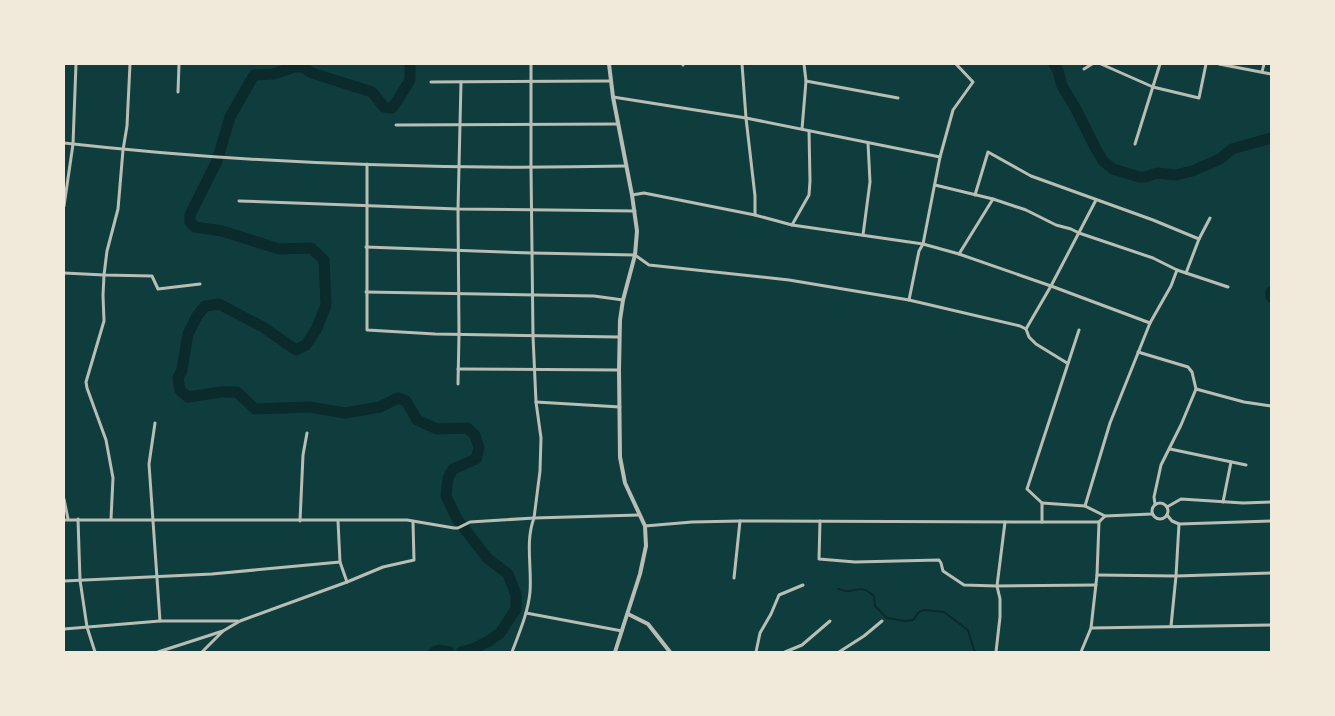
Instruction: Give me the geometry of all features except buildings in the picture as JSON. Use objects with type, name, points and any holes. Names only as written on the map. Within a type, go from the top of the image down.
[{"type":"street","points":[[64,206],[73,144],[76,64]]},
{"type":"street","points":[[111,520],[113,478],[106,440],[86,382],[104,321],[104,276],[107,251],[118,209],[127,126],[130,64]]},
{"type":"street","points":[[178,92],[179,64]]},
{"type":"street","points":[[512,652],[526,613],[530,592],[528,550],[540,471],[541,438],[536,402],[533,336],[531,64]]},
{"type":"street","points":[[609,64],[610,81],[635,211],[637,231],[634,255],[623,300],[619,337],[620,457],[625,483],[645,526],[646,546],[640,574],[615,652]]},
{"type":"street","points":[[742,64],[755,196],[755,215]]},
{"type":"street","points":[[802,129],[806,81],[804,64]]},
{"type":"street","points":[[909,300],[919,251],[923,244],[940,157],[954,110],[973,82],[956,64]]},
{"type":"street","points":[[1084,69],[1092,64]]},
{"type":"street","points":[[1101,64],[1153,87],[1199,98],[1206,64]]},
{"type":"street","points":[[1135,144],[1160,64]]},
{"type":"street","points":[[1219,64],[1271,74]]},
{"type":"street","points":[[1262,72],[1264,64]]},
{"type":"street","points":[[432,82],[610,81]]},
{"type":"street","points":[[806,81],[898,98]]},
{"type":"street","points":[[458,384],[458,209],[461,82]]},
{"type":"street","points":[[613,97],[746,118],[940,157]]},
{"type":"street","points":[[396,124],[618,124]]},
{"type":"street","points":[[792,225],[809,195],[809,131]]},
{"type":"street","points":[[64,143],[123,150],[295,162],[531,168],[626,166]]},
{"type":"street","points":[[863,235],[870,182],[868,143]]},
{"type":"street","points":[[975,195],[988,152],[1031,176],[1199,238]]},
{"type":"street","points":[[367,164],[367,330],[619,337]]},
{"type":"street","points":[[934,185],[993,199],[1026,210],[1056,225],[1153,258],[1177,270],[1228,287]]},
{"type":"street","points":[[632,195],[644,193],[755,215],[792,225],[923,244],[959,254],[1051,286],[1150,324]]},
{"type":"street","points":[[959,254],[993,199]]},
{"type":"street","points":[[1026,329],[1096,200]]},
{"type":"street","points":[[239,201],[458,209],[635,211]]},
{"type":"street","points":[[1186,273],[1199,238],[1210,218]]},
{"type":"street","points":[[366,248],[634,255],[649,265],[789,280],[909,300],[1020,326],[1026,329],[1029,337],[1036,344],[1067,363]]},
{"type":"street","points":[[1085,506],[1110,423],[1150,324],[1171,286],[1177,270]]},
{"type":"street","points":[[64,272],[104,276],[152,276],[158,289],[200,284]]},
{"type":"street","points":[[366,292],[594,296],[623,300]]},
{"type":"street","points":[[1079,330],[1027,489],[1042,503],[1085,506],[1105,516],[1152,514],[1159,519],[1167,515]]},
{"type":"street","points":[[1138,352],[1188,367],[1192,372],[1196,389],[1161,465],[1154,497],[1155,504]]},
{"type":"street","points":[[458,369],[619,370]]},
{"type":"street","points":[[1196,389],[1244,402],[1271,406]]},
{"type":"street","points":[[536,402],[620,407]]},
{"type":"street","points":[[155,423],[149,464],[160,621]]},
{"type":"street","points":[[300,521],[307,433]]},
{"type":"street","points":[[1170,449],[1246,465]]},
{"type":"street","points":[[1223,502],[1231,462]]},
{"type":"street","points":[[64,499],[66,519],[407,520],[458,528],[470,522],[639,515]]},
{"type":"street","points":[[1167,507],[1181,499],[1243,503],[1271,502]]},
{"type":"street","points":[[1152,514],[1151,510],[1155,504],[1160,502],[1167,507],[1167,515],[1172,521],[1180,524],[1271,521]]},
{"type":"street","points":[[1042,503],[1042,522]]},
{"type":"street","points":[[1081,652],[1091,628],[1097,575],[1099,522],[1105,516]]},
{"type":"street","points":[[78,519],[80,580],[87,627],[96,652]]},
{"type":"street","points":[[338,521],[340,562],[347,582]]},
{"type":"street","points":[[645,526],[692,522],[740,521],[1099,522]]},
{"type":"street","points":[[734,578],[740,521]]},
{"type":"street","points":[[820,521],[819,559],[855,562],[939,560],[943,571],[964,585],[1096,584]]},
{"type":"street","points":[[158,652],[223,631],[240,621],[383,567],[414,560],[414,522]]},
{"type":"street","points":[[996,651],[1000,617],[1000,599],[997,586],[1005,522]]},
{"type":"street","points":[[1171,626],[1180,524]]},
{"type":"street","points":[[64,581],[212,574],[340,562]]},
{"type":"street","points":[[1097,575],[1176,576],[1271,573]]},
{"type":"street","points":[[756,652],[760,633],[779,596],[803,585]]},
{"type":"street","points":[[526,613],[622,631]]},
{"type":"street","points":[[628,614],[648,624],[670,652]]},
{"type":"street","points":[[64,629],[160,621],[240,621]]},
{"type":"street","points":[[839,652],[864,636],[882,621]]},
{"type":"street","points":[[786,652],[802,645],[830,622]]},
{"type":"street","points":[[1091,628],[1271,625]]},
{"type":"street","points":[[202,652],[223,631]]},
{"type":"waterway","points":[[410,64],[410,80],[392,108],[384,107],[372,92],[312,73],[302,67],[295,67],[273,74],[254,75],[230,117],[217,161],[190,215],[190,222],[195,227],[222,231],[279,249],[311,248],[324,260],[326,305],[317,328],[306,345],[296,350],[263,327],[219,304],[205,306],[197,316],[188,334],[182,370],[178,378],[180,390],[188,397],[221,392],[237,392],[255,409],[309,407],[345,413],[380,407],[398,398],[406,401],[417,420],[437,429],[467,428],[475,435],[479,448],[476,459],[453,469],[448,478],[446,496],[457,519],[487,558],[508,574],[516,595],[516,609],[500,633],[475,648],[461,652]]},
{"type":"waterway","points":[[1054,64],[1062,86],[1096,149],[1103,161],[1113,169],[1139,177],[1157,173],[1176,175],[1192,171],[1220,159],[1232,149],[1271,138]]},
{"type":"waterway","points":[[1271,292],[1271,297]]},
{"type":"waterway","points":[[838,589],[868,591],[874,596],[875,606],[887,618],[905,621],[913,620],[919,612],[924,610],[944,612],[968,630],[974,650],[977,652]]},
{"type":"waterway","points":[[434,652],[439,650],[449,652]]},
{"type":"waterway","points":[[982,652],[994,652]]}]
